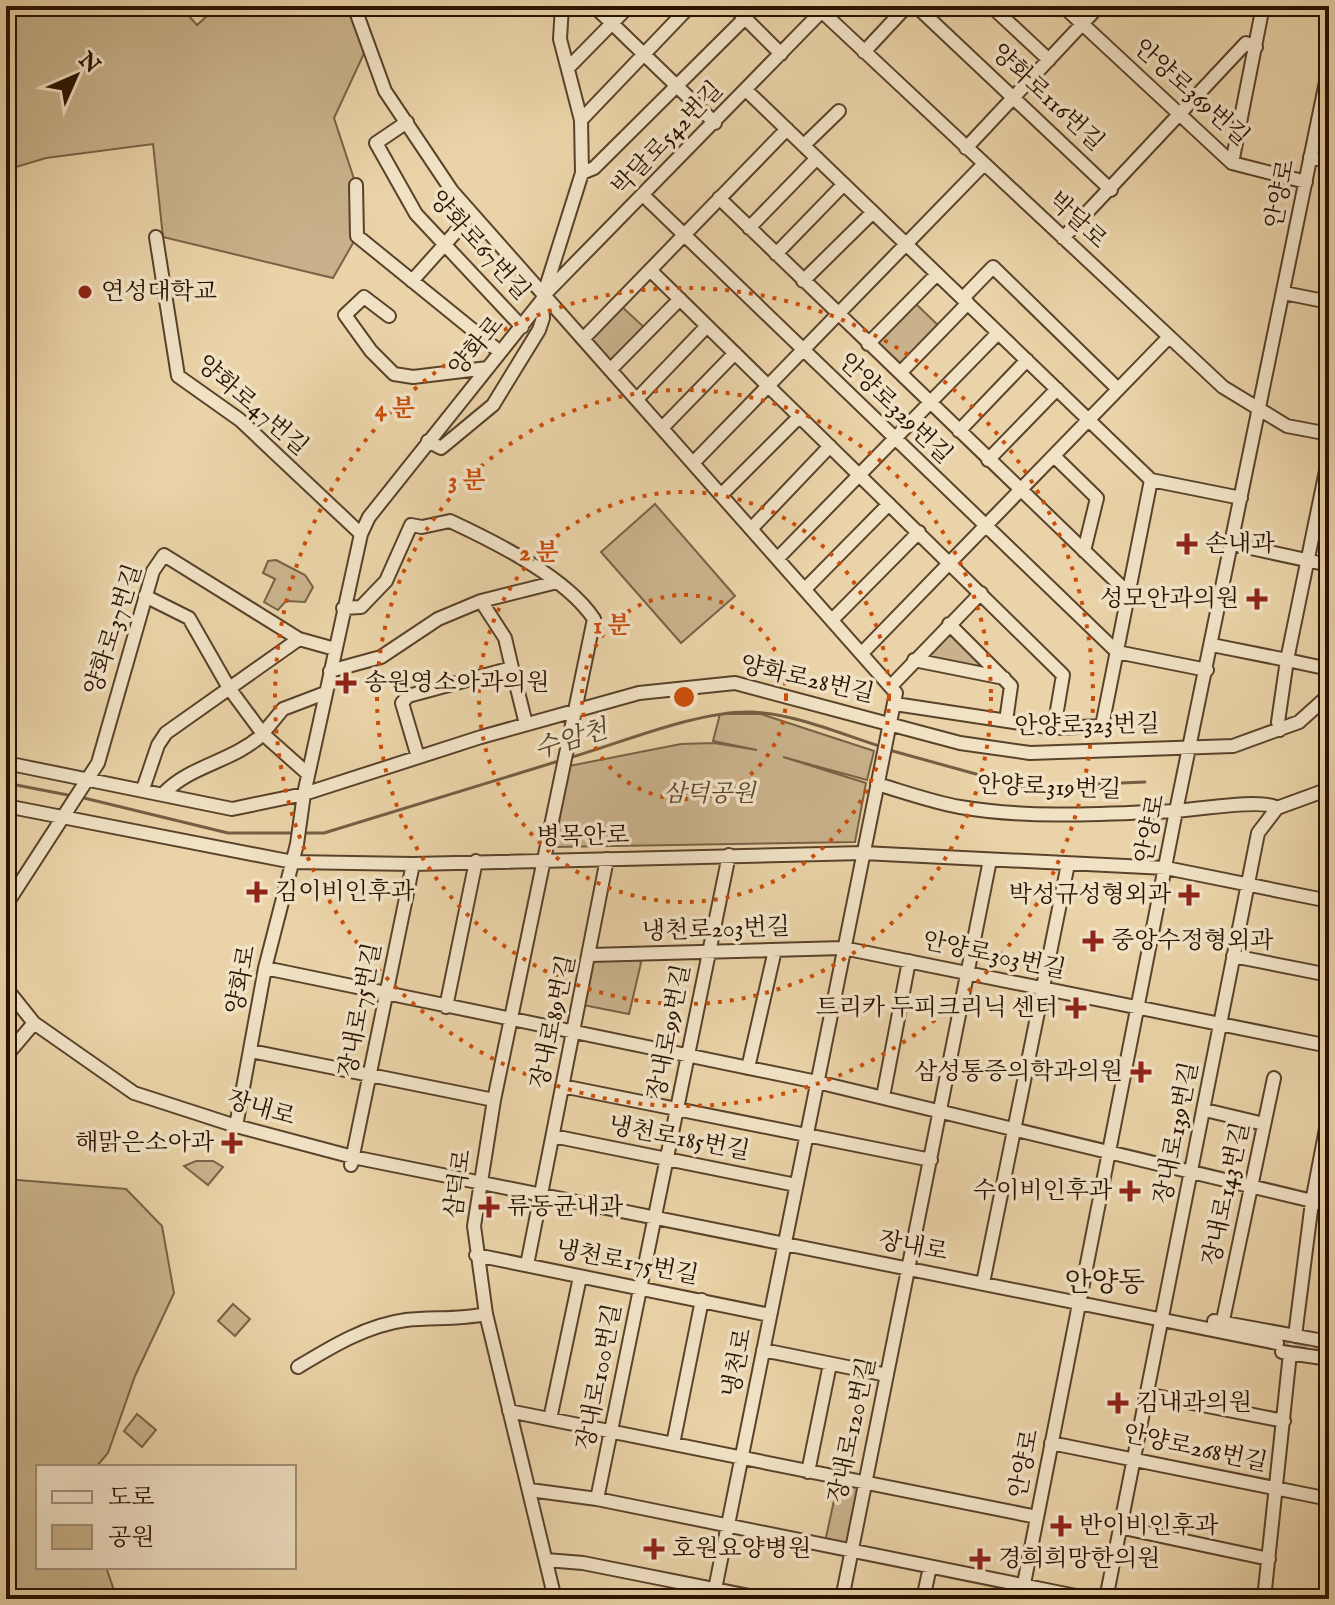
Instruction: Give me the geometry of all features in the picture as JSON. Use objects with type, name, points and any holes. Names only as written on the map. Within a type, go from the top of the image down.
[{"type":"street","points":[[354,6],[385,91],[471,215],[891,686],[896,693],[895,704],[1054,728],[1102,726],[1151,480]]},
{"type":"street","name":"양화로","points":[[236,1126],[265,968],[297,844],[308,774],[361,534],[369,517],[543,297],[582,173],[581,120],[560,39],[562,6]]},
{"type":"street","points":[[594,6],[715,123]]},
{"type":"street","points":[[569,67],[629,6]]},
{"type":"street","points":[[581,120],[690,6]]},
{"type":"street","points":[[733,6],[781,54]]},
{"type":"street","points":[[864,52],[907,6]]},
{"type":"street","name":"양화로116번길","points":[[916,6],[1111,190]]},
{"type":"street","points":[[991,6],[1049,60]]},
{"type":"street","name":"안양로369번길","points":[[1063,6],[1232,163],[1306,182]]},
{"type":"street","points":[[966,148],[1099,6]]},
{"type":"street","points":[[1232,163],[1263,6]]},
{"type":"street","points":[[1322,6],[1329,7]]},
{"type":"street","name":"박달로","points":[[819,9],[1223,387],[1287,426],[1329,434]]},
{"type":"street","name":"박달로542번길","points":[[543,297],[715,123],[819,9]]},
{"type":"street","points":[[582,173],[594,168],[745,18]]},
{"type":"street","points":[[1063,238],[1246,43],[1256,47]]},
{"type":"street","name":"안양로","points":[[1022,1592],[1136,1008],[1329,67]]},
{"type":"street","points":[[746,90],[1151,480],[1241,498]]},
{"type":"street","points":[[804,145],[839,111]]},
{"type":"street","name":"양화로67번길","points":[[407,122],[376,143],[416,214],[522,327]]},
{"type":"street","points":[[583,339],[787,129]]},
{"type":"street","points":[[1310,157],[1329,161]]},
{"type":"street","points":[[749,228],[817,158]]},
{"type":"street","points":[[693,463],[984,164]]},
{"type":"street","points":[[776,254],[844,184]]},
{"type":"street","points":[[356,185],[357,236],[500,352]]},
{"type":"street","name":"안양로329번길","points":[[644,196],[1117,652]]},
{"type":"street","points":[[719,198],[1128,593]]},
{"type":"street","points":[[803,281],[873,212]]},
{"type":"street","points":[[412,281],[471,215]]},
{"type":"street","name":"양화로47번길","points":[[156,237],[178,376],[240,420],[361,534]]},
{"type":"street","points":[[900,373],[993,267],[1118,389]]},
{"type":"street","points":[[650,270],[1063,675],[1054,728]]},
{"type":"street","points":[[868,344],[937,274]]},
{"type":"street","points":[[1284,293],[1329,302]]},
{"type":"street","points":[[389,316],[364,297],[345,315],[363,342],[394,374],[413,377],[488,368]]},
{"type":"street","points":[[428,441],[441,448],[493,405],[539,330],[543,318],[543,297]]},
{"type":"street","points":[[610,370],[680,299]]},
{"type":"street","points":[[637,399],[707,326]]},
{"type":"street","points":[[778,558],[998,333]]},
{"type":"street","points":[[862,653],[1169,337]]},
{"type":"street","points":[[662,428],[735,353]]},
{"type":"street","points":[[959,431],[1027,360]]},
{"type":"street","points":[[988,460],[1057,389]]},
{"type":"street","points":[[722,494],[799,417]]},
{"type":"street","points":[[751,529],[830,446]]},
{"type":"street","points":[[1054,456],[1097,498],[1084,551]]},
{"type":"street","points":[[1280,730],[1278,722],[1287,660],[1325,496],[1329,456]]},
{"type":"street","points":[[805,589],[889,504]]},
{"type":"street","points":[[343,608],[361,607],[386,581],[411,525],[422,527],[450,521],[557,582],[583,602],[594,619],[574,710]]},
{"type":"street","points":[[832,620],[919,532]]},
{"type":"street","points":[[1232,544],[1329,565]]},
{"type":"street","name":"양화로37번길","points":[[6,905],[98,763],[145,596],[153,571],[164,555],[299,639],[335,649]]},
{"type":"street","points":[[330,671],[381,657],[438,619],[481,601],[557,582]]},
{"type":"street","points":[[891,686],[981,593]]},
{"type":"street","points":[[145,596],[189,618],[229,688],[264,733],[308,774]]},
{"type":"street","points":[[481,601],[505,638],[526,724]]},
{"type":"street","points":[[949,624],[1011,686],[1006,721]]},
{"type":"street","points":[[143,789],[160,739],[299,639]]},
{"type":"street","points":[[1212,645],[1329,669]]},
{"type":"street","points":[[1117,652],[1207,670]]},
{"type":"street","points":[[914,660],[1004,678]]},
{"type":"street","points":[[418,757],[402,703],[408,696],[512,668]]},
{"type":"street","name":"양화로28번길","points":[[6,763],[232,809],[304,794],[526,724],[639,693],[735,683],[889,729]]},
{"type":"street","points":[[163,794],[174,782],[244,751],[264,733],[283,709],[325,693]]},
{"type":"street","name":"안양로323번길","points":[[889,729],[1030,753],[1233,746],[1299,722],[1329,695]]},
{"type":"street","name":"냉천로","points":[[714,1594],[895,704]]},
{"type":"street","name":"삼덕로","points":[[555,1599],[486,1314],[474,1226],[494,1100],[574,710]]},
{"type":"street","name":"안양로319번길","points":[[877,784],[956,806],[1007,813],[1176,811],[1265,802],[1277,808]]},
{"type":"street","points":[[1277,808],[1329,789]]},
{"type":"street","name":"병목안로","points":[[6,806],[293,862],[413,864],[863,853],[1166,868],[1329,901]]},
{"type":"street","name":"장내로139번길","points":[[1106,1599],[1258,833],[1277,808]]},
{"type":"street","name":"장내로99번길","points":[[654,1217],[729,855]]},
{"type":"street","name":"장내로89번길","points":[[542,1194],[607,859]]},
{"type":"street","name":"장내로120번길","points":[[842,1599],[990,860]]},
{"type":"street","points":[[446,1007],[476,861]]},
{"type":"street","name":"장내로75번길","points":[[352,1161],[413,864]]},
{"type":"street","points":[[983,1283],[1068,864]]},
{"type":"street","name":"냉천로203번길","points":[[590,955],[843,948]]},
{"type":"street","name":"안양로303번길","points":[[843,948],[1329,1046]]},
{"type":"street","points":[[748,1068],[775,950]]},
{"type":"street","points":[[1233,956],[1329,975]]},
{"type":"street","points":[[883,1097],[909,961]]},
{"type":"street","points":[[265,968],[817,1082],[1015,1128],[1108,1155],[1329,1205]]},
{"type":"street","name":"장내로","points":[[6,988],[34,1023],[134,1093],[352,1161],[542,1194],[1277,1343]]},
{"type":"street","points":[[6,1056],[34,1023]]},
{"type":"street","points":[[251,1051],[494,1100]]},
{"type":"street","name":"장내로143번길","points":[[1223,1320],[1274,1078]]},
{"type":"street","points":[[562,1086],[931,1160]]},
{"type":"street","points":[[1205,1110],[1264,1124]]},
{"type":"street","points":[[1295,1336],[1312,1202],[1329,1113]]},
{"type":"street","name":"냉천로185번길","points":[[553,1136],[796,1185]]},
{"type":"street","points":[[527,1265],[542,1194]]},
{"type":"street","name":"장내로100번길","points":[[597,1499],[654,1217]]},
{"type":"street","name":"냉천로175번길","points":[[476,1255],[770,1315]]},
{"type":"street","points":[[550,1419],[580,1277]]},
{"type":"street","points":[[673,1444],[702,1300]]},
{"type":"street","points":[[298,1367],[349,1338],[388,1323],[461,1320],[486,1314]]},
{"type":"street","points":[[1179,1322],[1223,1320],[1329,1342]]},
{"type":"street","points":[[1179,1322],[1214,1336],[1329,1359]]},
{"type":"street","points":[[763,1350],[887,1375]]},
{"type":"street","points":[[1264,1599],[1290,1353]]},
{"type":"street","points":[[808,1472],[830,1364]]},
{"type":"street","points":[[1146,1394],[1284,1421]]},
{"type":"street","points":[[509,1411],[1037,1517]]},
{"type":"street","name":"안양로268번길","points":[[1051,1443],[1329,1499]]},
{"type":"street","points":[[530,1490],[597,1499],[851,1550],[1022,1592],[1091,1599]]},
{"type":"street","points":[[1119,1527],[1269,1559]]},
{"type":"street","points":[[546,1560],[583,1563],[714,1594],[764,1599]]},
{"type":"street","points":[[923,1599],[930,1567]]},
{"type":"green space","points":[[6,6],[180,6],[197,25],[218,6],[354,6],[367,47],[334,118],[356,185],[357,236],[333,278],[163,237],[153,144],[46,158],[6,170]]},
{"type":"green space","points":[[914,302],[940,327],[901,368],[875,343]]},
{"type":"green space","points":[[620,305],[647,330],[612,366],[588,339]]},
{"type":"green space","points":[[655,504],[735,596],[681,643],[601,552]]},
{"type":"green space","points":[[276,560],[305,575],[313,587],[305,602],[286,601],[278,610],[264,602],[275,579],[263,573],[268,561]]},
{"type":"green space","points":[[951,630],[988,671],[924,658]]},
{"type":"green space","name":"삼덕공원","points":[[720,714],[761,714],[874,751],[867,780],[783,757],[866,783],[855,842],[554,847],[569,766],[681,744],[714,743],[757,750],[713,741]]},
{"type":"green space","points":[[638,958],[641,963],[629,1014],[583,1005],[593,960]]},
{"type":"green space","points":[[196,1161],[213,1161],[223,1167],[208,1185],[184,1166]]},
{"type":"green space","points":[[6,1179],[126,1189],[162,1226],[174,1293],[135,1376],[108,1453],[98,1465],[36,1465],[36,1569],[107,1569],[117,1599],[6,1599]]},
{"type":"green space","points":[[233,1304],[250,1319],[235,1336],[218,1321]]},
{"type":"green space","points":[[137,1414],[156,1430],[142,1447],[124,1431]]},
{"type":"green space","points":[[838,1482],[860,1487],[848,1547],[825,1542]]},
{"type":"waterway","name":"수암천","points":[[569,758],[708,716],[752,712],[801,721],[882,747]]},
{"type":"waterway","name":"수암천","points":[[889,750],[1023,787],[1145,782]]},
{"type":"waterway","name":"수암천","points":[[304,833],[324,833],[562,760]]},
{"type":"waterway","name":"수암천","points":[[6,783],[73,796]]},
{"type":"waterway","name":"수암천","points":[[80,797],[228,833],[297,833]]},
{"type":"tunnel","points":[[1277,1343],[1329,1350]]},
{"type":"place","name":"연성대학교","points":[[85,292]]},
{"type":"place","name":"손내과","points":[[1187,544]]},
{"type":"place","name":"성모안과의원","points":[[1257,599]]},
{"type":"place","name":"송원영소아과의원","points":[[346,683]]},
{"type":"place","name":"김이비인후과","points":[[257,892]]},
{"type":"place","name":"박성규성형외과","points":[[1189,895]]},
{"type":"place","name":"중앙수정형외과","points":[[1093,941]]},
{"type":"place","name":"트리카 두피크리닉 센터","points":[[1076,1008]]},
{"type":"place","name":"삼성통증의학과의원","points":[[1141,1072]]},
{"type":"place","name":"해맑은소아과","points":[[232,1143]]},
{"type":"place","name":"수이비인후과","points":[[1130,1191]]},
{"type":"place","name":"류동균내과","points":[[489,1207]]},
{"type":"place","name":"김내과의원","points":[[1118,1403]]},
{"type":"place","name":"반이비인후과","points":[[1061,1526]]},
{"type":"place","name":"호원요양병원","points":[[654,1549]]},
{"type":"place","name":"경희희망한의원","points":[[980,1559]]},
{"type":"district","name":"안양동","points":[[1105,1283]]}]
